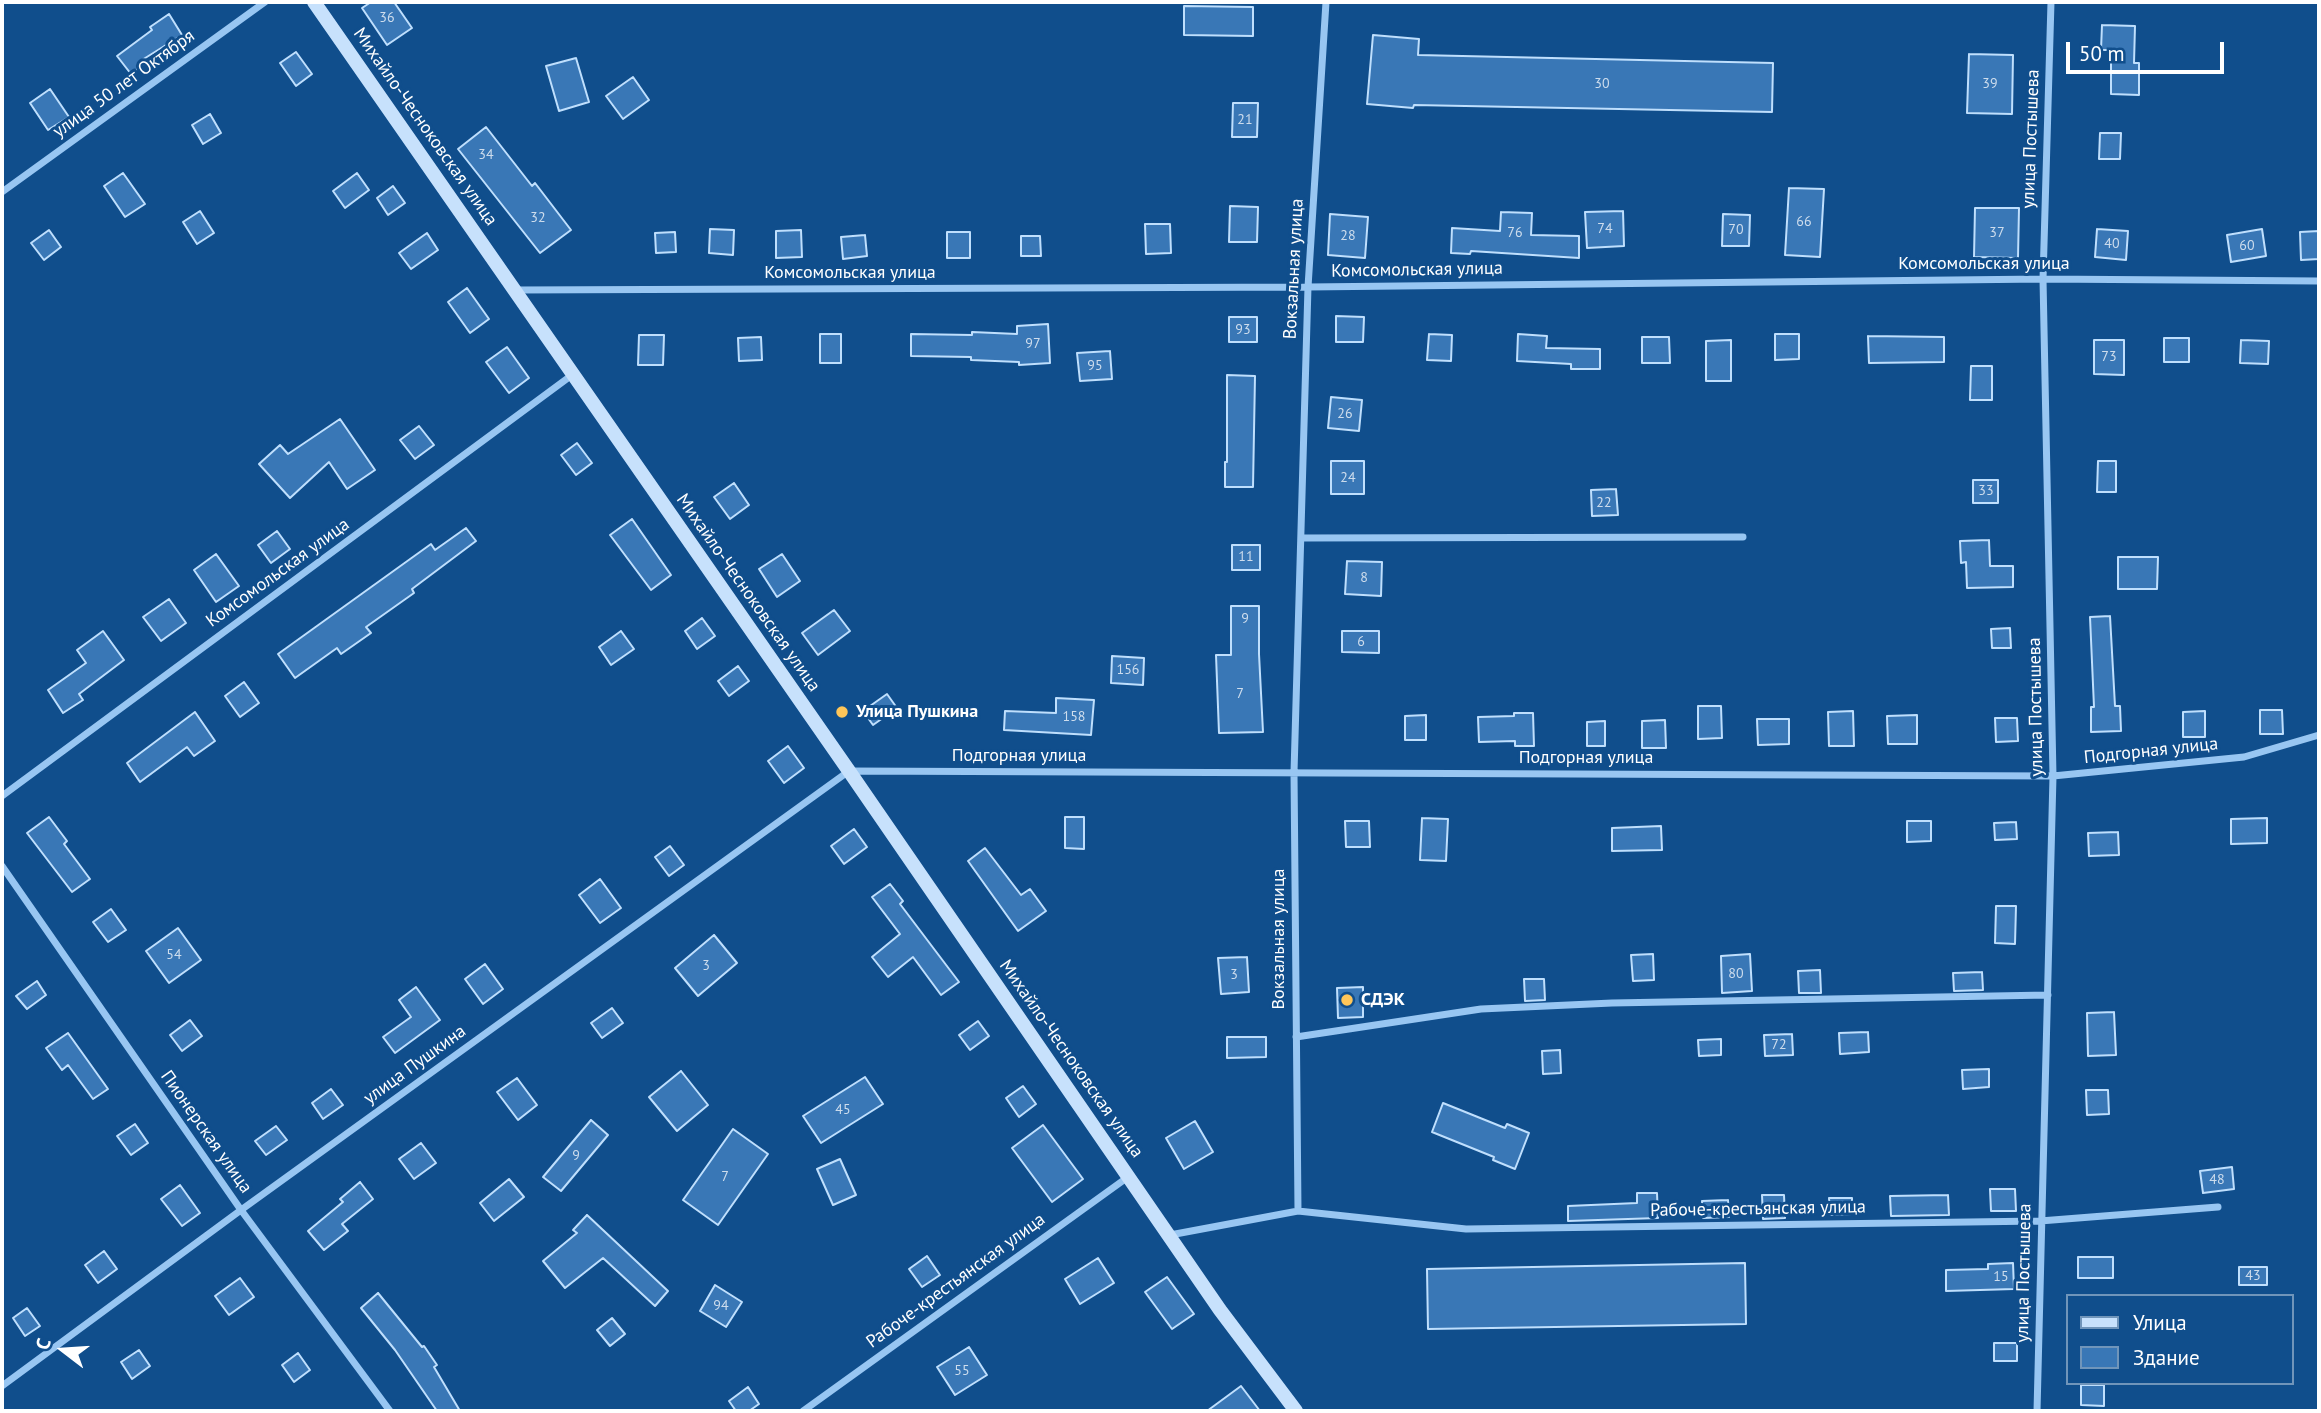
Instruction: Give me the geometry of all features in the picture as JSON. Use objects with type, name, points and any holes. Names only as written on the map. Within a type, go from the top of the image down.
[{"type":"main road","name":"Михайло-Чесноковская улица","points":[[314,2],[1220,1310],[1296,1411]]},
{"type":"street","name":"улица 50 лет Октября","points":[[2,192],[265,2]]},
{"type":"street","name":"Вокзальная улица","points":[[1297,1210],[1294,772],[1308,287],[1326,2]]},
{"type":"street","name":"улица Постышева","points":[[2037,1411],[2053,776],[2043,279],[2051,2]]},
{"type":"street","name":"Комсомольская улица","points":[[516,290],[1308,287],[2043,279],[2319,281]]},
{"type":"street","name":"Комсомольская улица","points":[[2,796],[572,375]]},
{"type":"street","points":[[1302,538],[1743,537]]},
{"type":"street","name":"Подгорная улица","points":[[849,771],[2053,776],[2244,757],[2319,735]]},
{"type":"street","name":"улица Пушкина","points":[[2,1386],[849,771]]},
{"type":"street","name":"Пионерская улица","points":[[2,866],[241,1210],[390,1411]]},
{"type":"street","points":[[1296,1037],[1481,1009],[1612,1003],[2048,995]]},
{"type":"street","name":"Рабоче-крестьянская улица","points":[[803,1411],[1128,1177]]},
{"type":"street","name":"Рабоче-крестьянская улица","points":[[1297,1210],[1466,1229],[2040,1222],[2218,1207]]},
{"type":"street","points":[[1170,1235],[1297,1210]]},
{"type":"building","points":[[371,2],[394,2],[412,28],[387,45],[362,8]]},
{"type":"building","points":[[1184,6],[1253,7],[1253,36],[1184,35]]},
{"type":"building","points":[[169,14],[182,35],[142,60],[145,63],[131,74],[117,56]]},
{"type":"building","points":[[2102,25],[2135,26],[2134,63],[2139,63],[2139,95],[2111,94],[2111,50],[2101,50]]},
{"type":"building","points":[[1373,35],[1419,39],[1418,55],[1773,63],[1772,112],[1414,105],[1413,108],[1367,104]]},
{"type":"building","points":[[296,52],[312,74],[296,86],[280,63]]},
{"type":"building","points":[[1969,54],[2013,55],[2012,114],[1967,113]]},
{"type":"building","points":[[576,58],[589,102],[559,111],[546,66]]},
{"type":"building","points":[[633,77],[649,100],[623,119],[606,96]]},
{"type":"building","points":[[50,89],[69,117],[48,130],[30,103]]},
{"type":"building","points":[[1233,103],[1258,103],[1257,137],[1232,137]]},
{"type":"building","points":[[210,114],[221,133],[203,144],[192,125]]},
{"type":"building","points":[[486,127],[532,186],[535,183],[571,230],[540,253],[458,149]]},
{"type":"building","points":[[2100,133],[2121,133],[2120,159],[2099,159]]},
{"type":"building","points":[[123,173],[145,204],[125,217],[104,186]]},
{"type":"building","points":[[357,173],[369,190],[345,208],[333,191]]},
{"type":"building","points":[[393,186],[405,203],[388,215],[377,198]]},
{"type":"building","points":[[1789,188],[1824,189],[1820,257],[1785,255]]},
{"type":"building","points":[[1230,206],[1258,207],[1257,242],[1229,242]]},
{"type":"building","points":[[1975,208],[2019,208],[2018,258],[1974,257]]},
{"type":"building","points":[[200,211],[214,233],[197,244],[183,222]]},
{"type":"building","points":[[1623,211],[1624,246],[1587,248],[1585,212]]},
{"type":"building","points":[[1501,212],[1532,213],[1531,235],[1579,236],[1579,258],[1471,251],[1470,254],[1451,253],[1452,228],[1500,231]]},
{"type":"building","points":[[1330,214],[1368,217],[1365,258],[1328,255]]},
{"type":"building","points":[[1723,214],[1750,215],[1749,246],[1722,246]]},
{"type":"building","points":[[1145,224],[1170,224],[1171,253],[1146,254]]},
{"type":"building","points":[[710,229],[734,230],[733,255],[709,253]]},
{"type":"building","points":[[2097,229],[2128,231],[2126,260],[2095,257]]},
{"type":"building","points":[[2262,229],[2266,256],[2231,262],[2227,235]]},
{"type":"building","points":[[49,230],[61,247],[44,260],[31,243]]},
{"type":"building","points":[[801,230],[802,257],[776,258],[776,231]]},
{"type":"building","points":[[2319,231],[2319,259],[2301,260],[2300,232]]},
{"type":"building","points":[[675,232],[676,252],[656,253],[655,233]]},
{"type":"building","points":[[947,232],[970,232],[970,258],[947,258]]},
{"type":"building","points":[[427,233],[438,250],[411,269],[399,253]]},
{"type":"building","points":[[865,235],[867,256],[843,259],[841,237]]},
{"type":"building","points":[[1021,236],[1040,236],[1041,256],[1021,256]]},
{"type":"building","points":[[467,288],[489,319],[470,333],[448,302]]},
{"type":"building","points":[[1336,316],[1364,317],[1363,342],[1336,342]]},
{"type":"building","points":[[1229,317],[1257,317],[1257,342],[1229,342]]},
{"type":"building","points":[[1048,324],[1050,363],[1019,365],[1019,362],[971,360],[971,357],[911,356],[911,334],[1017,334],[1017,326]]},
{"type":"building","points":[[820,334],[841,334],[841,363],[820,363]]},
{"type":"building","points":[[1429,334],[1452,335],[1451,361],[1427,360]]},
{"type":"building","points":[[1518,334],[1547,336],[1546,348],[1600,349],[1600,369],[1571,369],[1571,364],[1517,361]]},
{"type":"building","points":[[1775,334],[1799,334],[1799,359],[1775,360]]},
{"type":"building","points":[[639,335],[664,335],[663,365],[638,365]]},
{"type":"building","points":[[1868,336],[1944,337],[1944,362],[1869,363]]},
{"type":"building","points":[[761,337],[762,360],[739,361],[738,338]]},
{"type":"building","points":[[1642,337],[1669,337],[1670,363],[1642,363]]},
{"type":"building","points":[[2164,338],[2189,338],[2189,362],[2164,362]]},
{"type":"building","points":[[1731,340],[1731,381],[1706,381],[1706,341]]},
{"type":"building","points":[[2094,340],[2124,340],[2124,375],[2094,374]]},
{"type":"building","points":[[2241,340],[2269,341],[2268,364],[2240,363]]},
{"type":"building","points":[[507,347],[529,378],[509,393],[486,362]]},
{"type":"building","points":[[1110,351],[1112,379],[1080,381],[1077,353]]},
{"type":"building","points":[[1971,366],[1992,366],[1992,400],[1970,400]]},
{"type":"building","points":[[1227,375],[1255,376],[1253,487],[1225,487]]},
{"type":"building","points":[[1331,397],[1362,400],[1359,431],[1328,428]]},
{"type":"building","points":[[340,419],[375,470],[347,489],[329,462],[290,498],[259,464],[280,445],[288,454]]},
{"type":"building","points":[[419,426],[434,445],[415,459],[400,440]]},
{"type":"building","points":[[577,443],[592,463],[576,475],[561,455]]},
{"type":"building","points":[[1331,461],[1364,461],[1364,494],[1331,494]]},
{"type":"building","points":[[2098,461],[2116,461],[2116,492],[2097,492]]},
{"type":"building","points":[[1973,480],[1998,480],[1998,503],[1973,503]]},
{"type":"building","points":[[734,483],[749,505],[730,519],[714,497]]},
{"type":"building","points":[[1616,489],[1618,515],[1592,516],[1591,490]]},
{"type":"building","points":[[632,519],[671,575],[651,590],[610,535]]},
{"type":"building","points":[[466,528],[476,541],[412,589],[414,593],[366,627],[371,633],[341,654],[337,648],[295,678],[278,654],[431,544],[435,550]]},
{"type":"building","points":[[277,531],[290,549],[271,563],[258,545]]},
{"type":"building","points":[[1989,540],[1990,566],[2013,566],[2013,587],[1967,588],[1966,562],[1961,563],[1960,541]]},
{"type":"building","points":[[1232,545],[1260,545],[1260,570],[1232,570]]},
{"type":"building","points":[[216,554],[239,586],[216,602],[194,570]]},
{"type":"building","points":[[782,554],[800,581],[777,597],[759,569]]},
{"type":"building","points":[[2118,557],[2158,557],[2157,589],[2118,589]]},
{"type":"building","points":[[1347,561],[1382,562],[1381,596],[1345,594]]},
{"type":"building","points":[[169,599],[186,623],[161,641],[143,617]]},
{"type":"building","points":[[1231,606],[1259,606],[1263,732],[1219,733],[1216,655],[1231,655]]},
{"type":"building","points":[[834,610],[850,631],[818,655],[802,633]]},
{"type":"building","points":[[2110,616],[2115,706],[2120,706],[2121,731],[2091,732],[2091,707],[2094,707],[2090,617]]},
{"type":"building","points":[[702,618],[715,636],[697,649],[685,631]]},
{"type":"building","points":[[2010,628],[2011,648],[1992,648],[1991,629]]},
{"type":"building","points":[[103,631],[124,660],[79,694],[83,700],[63,713],[48,690],[86,663],[77,650]]},
{"type":"building","points":[[621,631],[634,649],[611,665],[599,647]]},
{"type":"building","points":[[1342,631],[1379,631],[1379,653],[1342,652]]},
{"type":"building","points":[[1112,656],[1144,658],[1143,685],[1111,683]]},
{"type":"building","points":[[738,666],[749,681],[729,696],[718,681]]},
{"type":"building","points":[[244,682],[259,703],[240,717],[225,696]]},
{"type":"building","points":[[887,694],[897,708],[873,725],[863,711]]},
{"type":"building","points":[[1056,698],[1094,700],[1091,735],[1004,730],[1005,711],[1056,713]]},
{"type":"building","points":[[1698,706],[1721,706],[1722,738],[1698,739]]},
{"type":"building","points":[[2260,710],[2282,710],[2283,734],[2260,734]]},
{"type":"building","points":[[1853,711],[1854,746],[1829,746],[1828,712]]},
{"type":"building","points":[[2205,711],[2205,737],[2183,737],[2183,712]]},
{"type":"building","points":[[195,712],[215,741],[194,756],[187,747],[140,782],[127,763]]},
{"type":"building","points":[[1514,713],[1533,713],[1534,746],[1515,746],[1515,741],[1479,742],[1478,717],[1514,716]]},
{"type":"building","points":[[1426,715],[1426,740],[1405,740],[1405,716]]},
{"type":"building","points":[[1917,715],[1917,744],[1888,744],[1887,716]]},
{"type":"building","points":[[1995,718],[2017,718],[2018,741],[1996,742]]},
{"type":"building","points":[[1757,719],[1789,719],[1789,744],[1758,745]]},
{"type":"building","points":[[1665,720],[1666,748],[1642,748],[1642,721]]},
{"type":"building","points":[[1605,721],[1605,746],[1587,746],[1587,722]]},
{"type":"building","points":[[788,746],[804,768],[784,783],[768,761]]},
{"type":"building","points":[[49,817],[67,841],[64,844],[90,879],[72,892],[27,833]]},
{"type":"building","points":[[1065,817],[1084,817],[1084,849],[1065,848]]},
{"type":"building","points":[[1422,818],[1448,819],[1446,861],[1420,860]]},
{"type":"building","points":[[2267,818],[2267,843],[2231,844],[2231,819]]},
{"type":"building","points":[[1345,821],[1369,821],[1370,847],[1346,847]]},
{"type":"building","points":[[1907,821],[1931,821],[1931,841],[1907,842]]},
{"type":"building","points":[[2016,822],[2017,839],[1995,840],[1994,823]]},
{"type":"building","points":[[1661,826],[1662,850],[1612,851],[1612,828]]},
{"type":"building","points":[[854,829],[867,847],[844,864],[831,846]]},
{"type":"building","points":[[2118,832],[2119,855],[2089,856],[2088,833]]},
{"type":"building","points":[[670,846],[684,865],[669,876],[655,857]]},
{"type":"building","points":[[985,848],[1021,895],[1030,889],[1046,911],[1018,931],[968,861]]},
{"type":"building","points":[[600,879],[621,908],[600,923],[579,895]]},
{"type":"building","points":[[890,884],[903,901],[900,904],[959,982],[941,995],[913,957],[888,977],[872,957],[900,934],[872,897]]},
{"type":"building","points":[[1996,906],[2016,906],[2015,944],[1995,943]]},
{"type":"building","points":[[111,909],[126,930],[108,942],[93,922]]},
{"type":"building","points":[[178,928],[201,960],[169,983],[146,951]]},
{"type":"building","points":[[714,935],[737,963],[698,996],[675,968]]},
{"type":"building","points":[[1653,954],[1654,980],[1633,981],[1631,955]]},
{"type":"building","points":[[1750,954],[1752,991],[1722,993],[1721,956]]},
{"type":"building","points":[[1247,957],[1249,992],[1221,994],[1218,958]]},
{"type":"building","points":[[485,964],[503,989],[483,1004],[465,979]]},
{"type":"building","points":[[1820,970],[1821,993],[1799,993],[1798,971]]},
{"type":"building","points":[[1982,972],[1983,990],[1954,991],[1953,973]]},
{"type":"building","points":[[1524,979],[1544,979],[1545,1000],[1525,1001]]},
{"type":"building","points":[[37,981],[46,995],[27,1009],[16,996]]},
{"type":"building","points":[[416,987],[440,1020],[395,1053],[383,1037],[411,1017],[399,1000]]},
{"type":"building","points":[[1363,987],[1363,1017],[1338,1018],[1337,988]]},
{"type":"building","points":[[612,1008],[623,1023],[602,1038],[591,1023]]},
{"type":"building","points":[[2114,1012],[2116,1055],[2088,1056],[2087,1013]]},
{"type":"building","points":[[190,1020],[202,1036],[182,1051],[170,1035]]},
{"type":"building","points":[[978,1021],[989,1036],[970,1050],[959,1035]]},
{"type":"building","points":[[1868,1032],[1869,1052],[1840,1054],[1839,1033]]},
{"type":"building","points":[[68,1033],[108,1089],[93,1099],[68,1065],[62,1070],[46,1048]]},
{"type":"building","points":[[1792,1034],[1793,1055],[1765,1056],[1764,1035]]},
{"type":"building","points":[[1227,1037],[1266,1037],[1266,1057],[1227,1058]]},
{"type":"building","points":[[1721,1039],[1721,1055],[1699,1056],[1698,1040]]},
{"type":"building","points":[[1560,1050],[1561,1073],[1543,1074],[1542,1051]]},
{"type":"building","points":[[1989,1069],[1989,1087],[1963,1089],[1962,1070]]},
{"type":"building","points":[[681,1071],[708,1105],[677,1131],[649,1097]]},
{"type":"building","points":[[865,1077],[883,1104],[821,1143],[803,1116]]},
{"type":"building","points":[[517,1078],[537,1105],[518,1120],[497,1092]]},
{"type":"building","points":[[1023,1086],[1036,1104],[1019,1117],[1006,1098]]},
{"type":"building","points":[[331,1089],[343,1105],[323,1119],[312,1103]]},
{"type":"building","points":[[2086,1090],[2108,1090],[2109,1114],[2087,1115]]},
{"type":"building","points":[[1443,1103],[1505,1128],[1507,1124],[1529,1133],[1515,1169],[1493,1160],[1494,1157],[1432,1132]]},
{"type":"building","points":[[591,1120],[608,1135],[561,1191],[543,1177]]},
{"type":"building","points":[[1195,1121],[1213,1152],[1184,1169],[1166,1138]]},
{"type":"building","points":[[135,1124],[148,1143],[131,1155],[117,1136]]},
{"type":"building","points":[[1043,1125],[1083,1179],[1052,1202],[1012,1148]]},
{"type":"building","points":[[276,1126],[287,1140],[266,1155],[255,1141]]},
{"type":"building","points":[[733,1129],[768,1154],[718,1225],[683,1200]]},
{"type":"building","points":[[421,1143],[436,1163],[414,1179],[399,1159]]},
{"type":"building","points":[[840,1159],[856,1195],[833,1205],[817,1169]]},
{"type":"building","points":[[2232,1167],[2234,1189],[2203,1193],[2200,1171]]},
{"type":"building","points":[[509,1179],[524,1197],[494,1221],[480,1203]]},
{"type":"building","points":[[360,1182],[373,1199],[342,1224],[348,1231],[324,1250],[308,1231],[343,1202],[340,1199]]},
{"type":"building","points":[[180,1185],[200,1213],[182,1226],[161,1199]]},
{"type":"building","points":[[1990,1189],[2015,1189],[2016,1211],[1991,1211]]},
{"type":"building","points":[[1637,1193],[1657,1193],[1658,1218],[1568,1221],[1568,1206],[1637,1203]]},
{"type":"building","points":[[1762,1195],[1784,1195],[1785,1218],[1763,1219]]},
{"type":"building","points":[[1948,1195],[1949,1215],[1891,1216],[1890,1196]]},
{"type":"building","points":[[1829,1198],[1852,1198],[1852,1214],[1830,1215]]},
{"type":"building","points":[[1728,1200],[1729,1217],[1703,1218],[1702,1201]]},
{"type":"building","points":[[587,1215],[668,1291],[655,1306],[603,1258],[565,1288],[543,1261],[577,1233],[573,1230]]},
{"type":"building","points":[[104,1251],[117,1269],[98,1283],[85,1265]]},
{"type":"building","points":[[927,1256],[940,1275],[922,1287],[909,1269]]},
{"type":"building","points":[[2078,1257],[2113,1257],[2113,1278],[2078,1278]]},
{"type":"building","points":[[1098,1258],[1114,1283],[1080,1304],[1065,1279]]},
{"type":"building","points":[[1745,1263],[1746,1324],[1428,1329],[1427,1269]]},
{"type":"building","points":[[2013,1263],[2014,1289],[1946,1291],[1946,1270],[1988,1269],[1988,1264]]},
{"type":"building","points":[[2239,1267],[2267,1267],[2267,1285],[2239,1285]]},
{"type":"building","points":[[1167,1277],[1194,1314],[1172,1329],[1145,1292]]},
{"type":"building","points":[[240,1278],[254,1297],[229,1315],[215,1296]]},
{"type":"building","points":[[715,1285],[742,1302],[726,1327],[700,1311]]},
{"type":"building","points":[[378,1293],[422,1347],[424,1346],[437,1365],[434,1367],[460,1411],[437,1411],[395,1350],[361,1308]]},
{"type":"building","points":[[27,1308],[40,1326],[25,1336],[13,1318]]},
{"type":"building","points":[[612,1318],[625,1334],[610,1346],[597,1330]]},
{"type":"building","points":[[1994,1343],[2017,1343],[2017,1361],[1994,1361]]},
{"type":"building","points":[[969,1347],[987,1375],[955,1395],[937,1367]]},
{"type":"building","points":[[139,1350],[150,1366],[132,1379],[121,1362]]},
{"type":"building","points":[[298,1353],[310,1370],[294,1382],[282,1365]]},
{"type":"building","points":[[2081,1385],[2104,1385],[2104,1406],[2081,1405]]},
{"type":"building","points":[[1241,1386],[1260,1411],[1207,1411]]},
{"type":"building","points":[[748,1387],[759,1404],[749,1411],[736,1411],[729,1401]]},
{"type":"place","name":"Улица Пушкина","points":[[842,712]]},
{"type":"place","name":"СДЭК","points":[[1347,1000]]}]
